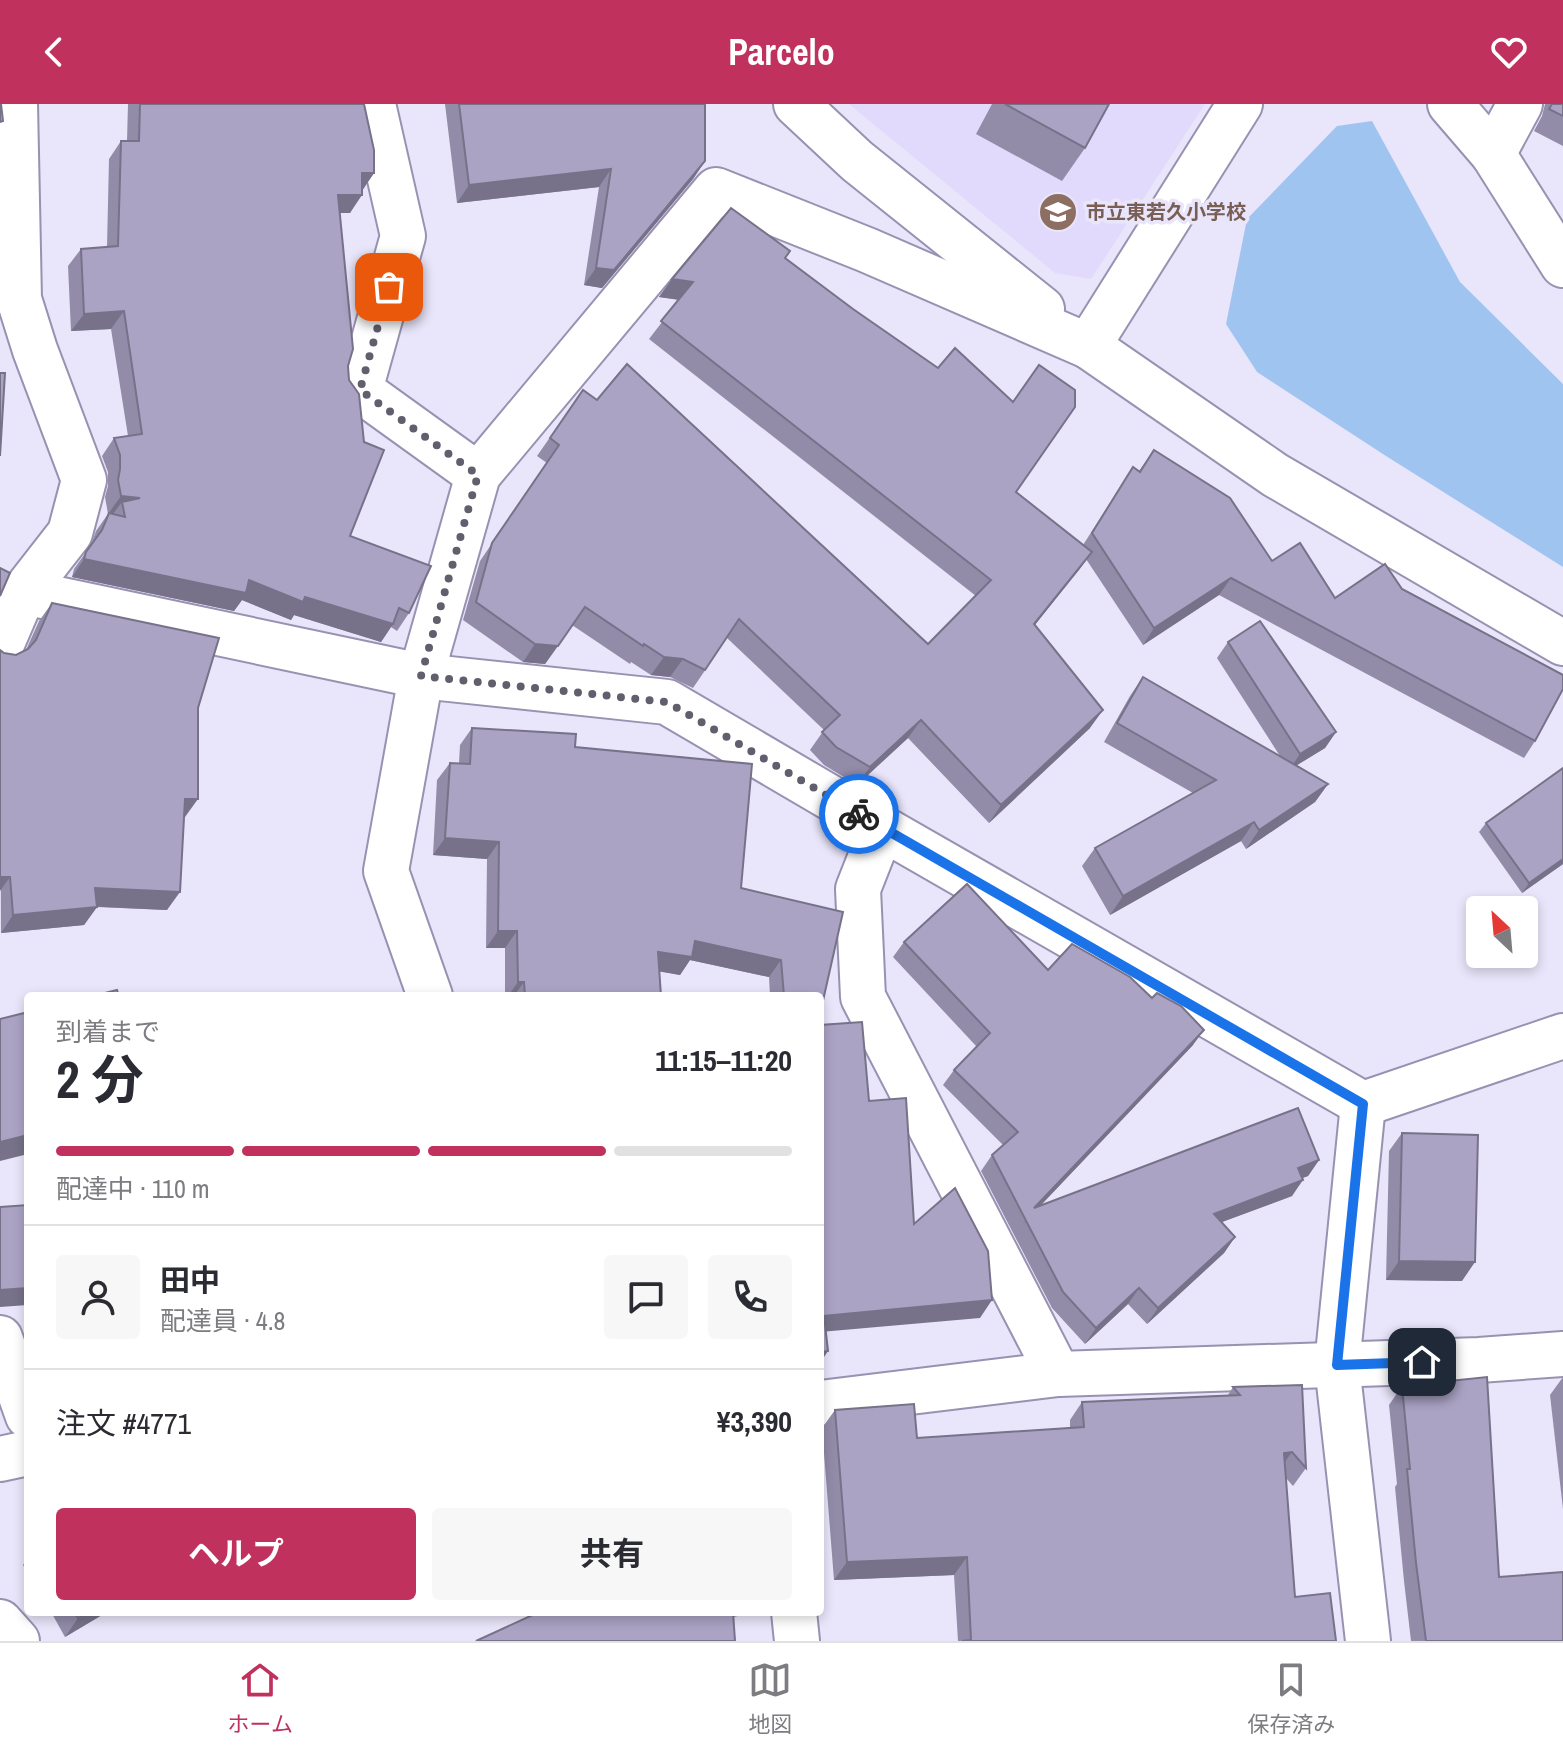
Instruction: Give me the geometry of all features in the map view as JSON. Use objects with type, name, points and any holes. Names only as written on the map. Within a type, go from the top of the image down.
[{"type":"street","points":[[0,648],[24,592],[70,533],[84,480],[19,299],[15,104]]},
{"type":"street","points":[[373,104],[403,236],[360,390],[478,475]]},
{"type":"street","points":[[796,104],[857,161],[1088,346],[1275,475],[1563,643]]},
{"type":"street","points":[[1088,346],[1240,104]]},
{"type":"street","points":[[1450,104],[1493,154],[1563,265]]},
{"type":"street","points":[[1493,154],[1520,104]]},
{"type":"street","points":[[429,992],[386,871],[421,676],[478,475],[716,190],[867,250],[1088,346]]},
{"type":"street","points":[[24,592],[421,676],[667,702],[1363,1104],[1563,1036]]},
{"type":"street","points":[[882,828],[858,889],[863,997],[1058,1374]]},
{"type":"street","points":[[1363,1104],[1337,1365],[1368,1641]]},
{"type":"street","points":[[0,1338],[24,1405]]},
{"type":"street","points":[[824,1403],[1058,1374],[1479,1360],[1563,1354]]},
{"type":"street","points":[[0,1459],[24,1454]]},
{"type":"street","points":[[794,1616],[797,1641]]},
{"type":"street","points":[[0,1622],[17,1641]]},
{"type":"shaded area","name":"市立東若久小学校","points":[[849,104],[1205,104],[1091,279],[1055,273]]},
{"type":"water","points":[[1372,121],[1460,282],[1563,384],[1563,567],[1257,372],[1226,324],[1247,219],[1337,126]]},
{"type":"building","points":[[140,104],[364,104],[374,150],[374,173],[362,173],[362,195],[338,195],[353,349],[348,366],[349,380],[359,394],[364,442],[384,450],[350,536],[431,566],[409,613],[399,608],[393,624],[305,597],[303,602],[249,580],[246,593],[84,559],[109,513],[125,517],[122,502],[140,498],[121,496],[118,480],[120,455],[114,438],[142,434],[124,311],[84,314],[81,249],[118,246],[121,141],[139,141]]},
{"type":"building","points":[[459,104],[705,104],[705,161],[614,270],[596,268],[611,169],[469,185]]},
{"type":"building","points":[[1005,104],[1109,104],[1085,148]]},
{"type":"building","points":[[1552,104],[1563,104],[1563,116],[1549,109]]},
{"type":"building","points":[[731,208],[790,251],[785,258],[938,368],[955,348],[1013,402],[1039,365],[1075,390],[1075,407],[1016,492],[1092,552],[1034,624],[1103,710],[1001,805],[921,720],[870,767],[836,747],[822,732],[840,715],[739,619],[705,670],[683,659],[664,657],[643,646],[585,607],[558,646],[535,644],[476,602],[492,543],[559,445],[550,438],[583,390],[597,400],[627,364],[928,644],[991,580],[661,321],[693,282],[672,279]]},
{"type":"building","points":[[0,373],[5,373],[0,456]]},
{"type":"building","points":[[1154,450],[1230,498],[1272,561],[1300,543],[1335,598],[1385,564],[1402,589],[1563,675],[1563,689],[1535,741],[1231,578],[1154,628],[1092,533],[1133,467],[1140,472]]},
{"type":"building","points":[[0,568],[10,573],[0,596]]},
{"type":"building","points":[[52,603],[219,638],[198,708],[198,799],[185,799],[180,892],[95,888],[97,907],[13,915],[10,877],[0,877],[0,650],[16,655],[28,649],[36,640]]},
{"type":"building","points":[[1260,621],[1336,732],[1300,754],[1228,642]]},
{"type":"building","points":[[1143,677],[1328,784],[1259,830],[1254,822],[1123,896],[1095,848],[1216,780],[1117,723]]},
{"type":"building","points":[[472,728],[576,734],[575,747],[752,764],[741,888],[843,912],[824,996],[824,992],[784,992],[781,960],[695,941],[692,957],[658,952],[661,992],[525,992],[524,982],[518,982],[517,931],[498,931],[499,842],[445,838],[450,763],[470,764]]},
{"type":"building","points":[[1563,768],[1563,859],[1529,883],[1486,823]]},
{"type":"building","points":[[967,884],[1048,970],[1072,944],[1130,977],[1152,998],[1157,993],[1181,1006],[1204,1030],[1034,1208],[1298,1108],[1319,1160],[1298,1168],[1303,1180],[1214,1214],[1235,1237],[1158,1308],[1139,1288],[1096,1328],[1063,1292],[992,1155],[1018,1132],[954,1070],[990,1033],[904,942]]},
{"type":"building","points":[[24,1013],[24,1136],[0,1142],[0,1019]]},
{"type":"building","points":[[862,1022],[869,1101],[906,1098],[914,1224],[955,1188],[988,1251],[992,1300],[824,1316],[824,1025]]},
{"type":"building","points":[[1402,1133],[1478,1135],[1475,1262],[1399,1261]]},
{"type":"building","points":[[24,1205],[24,1288],[0,1290],[0,1207]]},
{"type":"building","points":[[824,1316],[828,1351],[824,1352]]},
{"type":"building","points":[[1487,1377],[1499,1577],[1563,1572],[1563,1641],[1426,1641],[1407,1469],[1410,1469],[1402,1386]]},
{"type":"building","points":[[1302,1385],[1306,1468],[1292,1452],[1284,1453],[1295,1597],[1330,1593],[1336,1641],[962,1641],[971,1640],[967,1557],[847,1562],[835,1410],[914,1404],[917,1438],[1084,1427],[1082,1402],[1240,1395],[1233,1387]]},
{"type":"building","points":[[530,1616],[733,1616],[735,1641],[476,1641]]},
{"type":"way so far","points":[[389,287],[360,390],[478,475],[421,676],[667,702],[859,814]]},
{"type":"place","name":"市立東若久小学校","points":[[1058,212]]},
{"type":"route","points":[[859,814],[1363,1104],[1337,1365],[1422,1362]]}]
